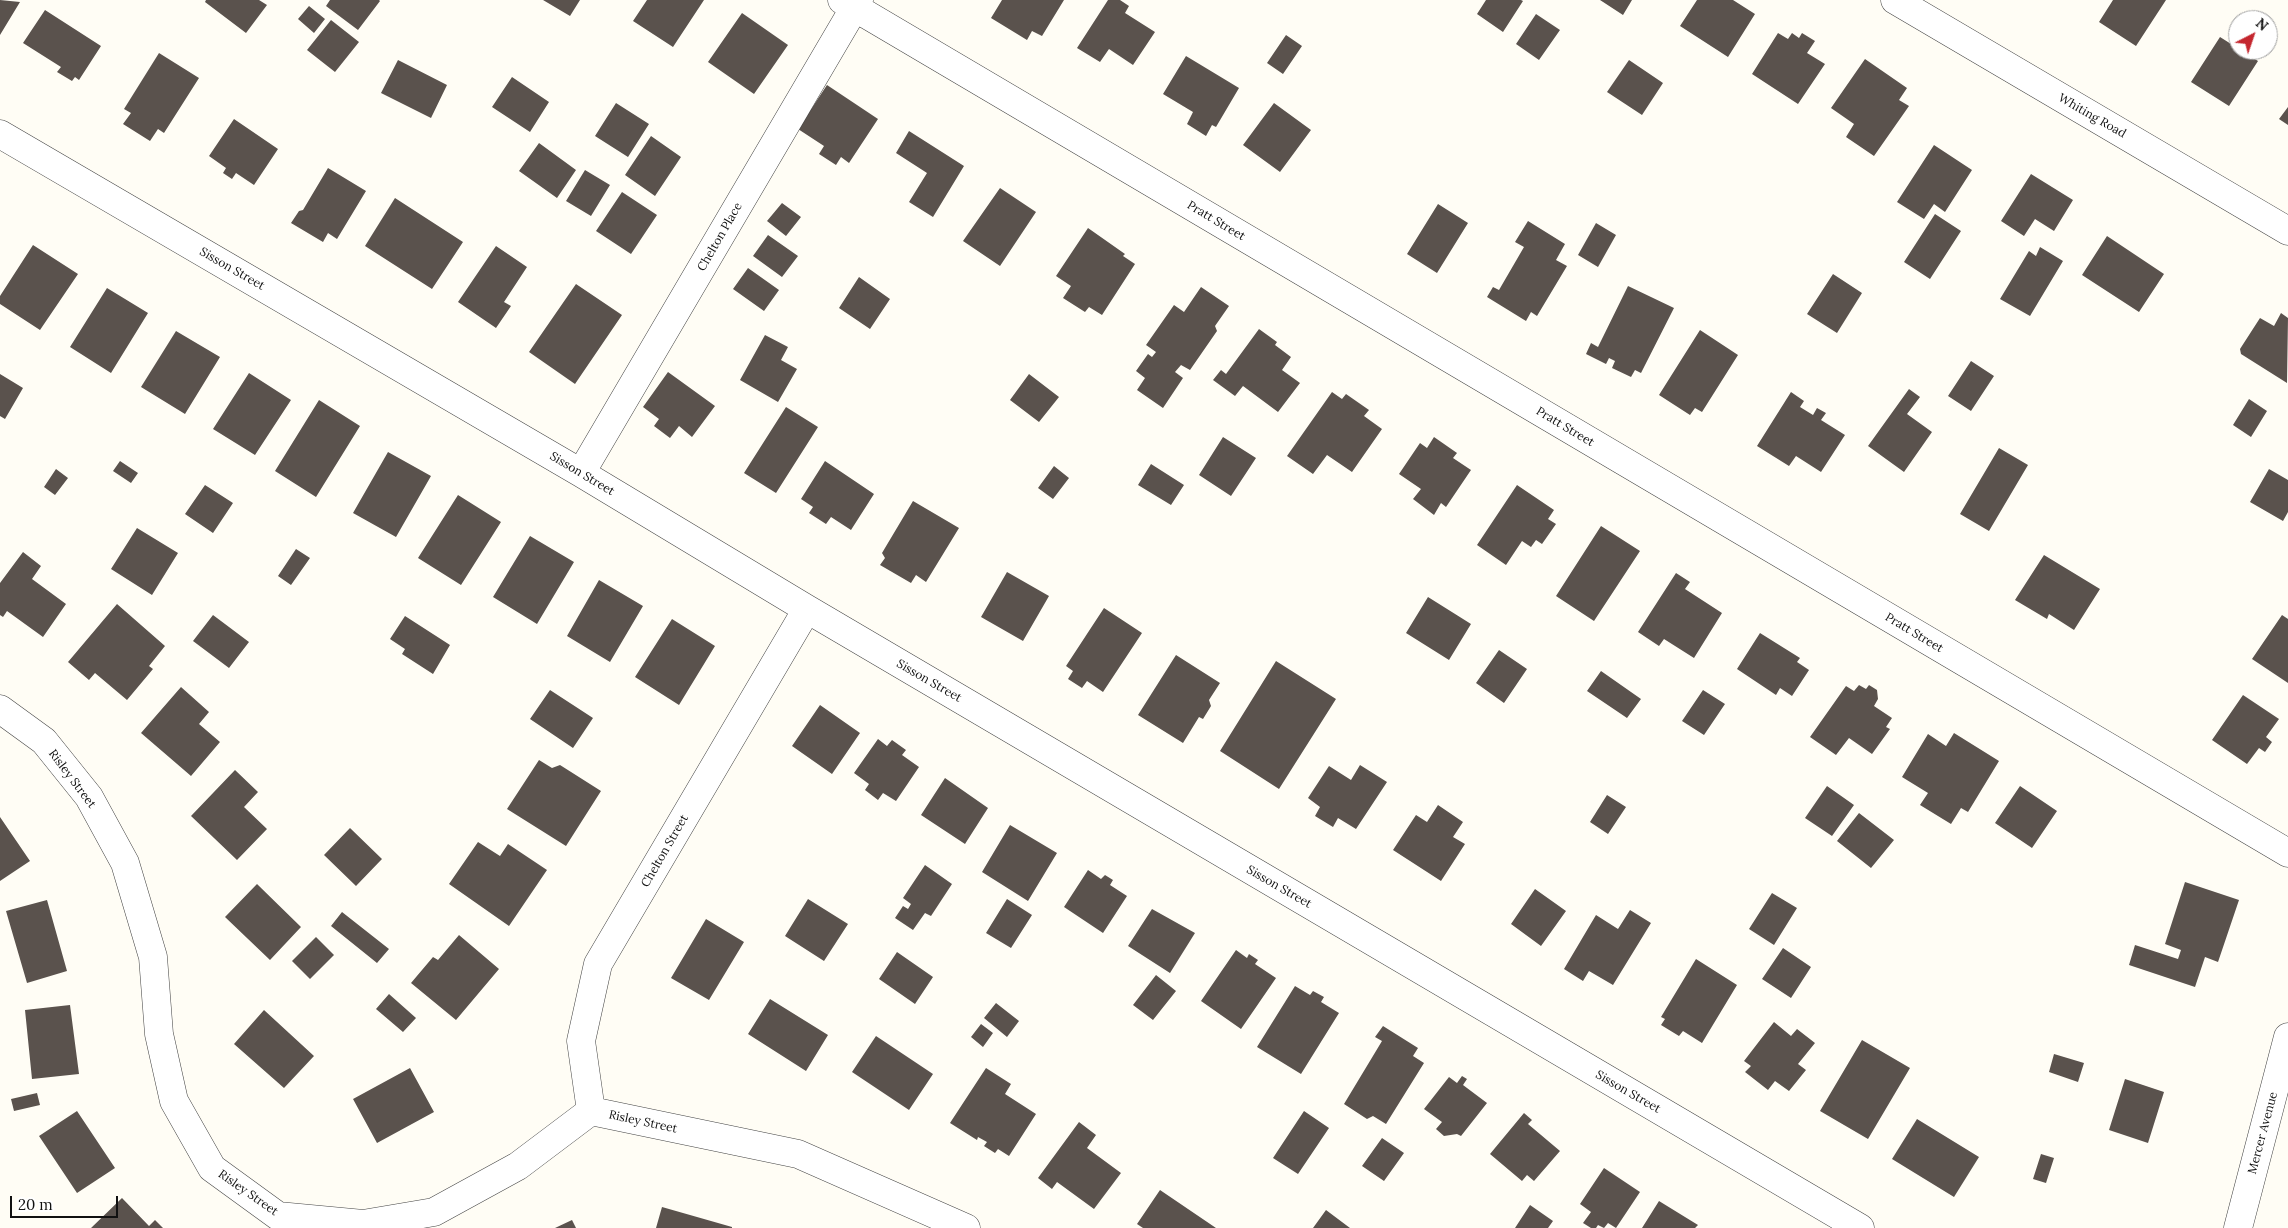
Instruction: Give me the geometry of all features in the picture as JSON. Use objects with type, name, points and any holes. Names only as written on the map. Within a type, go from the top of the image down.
[{"type":"street","name":"Whiting Road","points":[[1895,0],[2288,231]]},
{"type":"street","name":"Chelton Place","points":[[581,473],[852,3]]},
{"type":"street","name":"Pratt Street","points":[[852,3],[2288,853]]},
{"type":"street","name":"Sisson Street","points":[[0,134],[581,473],[806,609],[1860,1228]]},
{"type":"street","name":"Chelton Street","points":[[591,1111],[581,1041],[598,964],[806,609]]},
{"type":"street","name":"Risley Street","points":[[0,709],[44,741],[89,797],[125,863],[153,957],[159,1034],[174,1101],[212,1168],[278,1216],[364,1224],[434,1212],[518,1166],[591,1111],[798,1154],[966,1228]]},
{"type":"street","name":"Mercer Avenue","points":[[2238,1228],[2288,1037]]},
{"type":"building","points":[[0,0],[20,2],[0,35]]},
{"type":"building","points":[[206,0],[259,0],[267,5],[246,33],[205,2]]},
{"type":"building","points":[[330,0],[380,1],[358,30],[326,6]]},
{"type":"building","points":[[543,0],[580,0],[570,16]]},
{"type":"building","points":[[647,0],[704,0],[673,47],[633,21]]},
{"type":"building","points":[[1002,0],[1064,0],[1042,36],[1032,31],[1027,40],[991,18]]},
{"type":"building","points":[[1108,0],[1120,0],[1129,6],[1125,13],[1155,32],[1133,65],[1109,49],[1100,62],[1077,48]]},
{"type":"building","points":[[1486,0],[1523,1],[1503,32],[1477,14]]},
{"type":"building","points":[[1600,0],[1632,0],[1623,15]]},
{"type":"building","points":[[1697,0],[1733,0],[1755,14],[1728,57],[1680,26]]},
{"type":"building","points":[[2113,0],[2166,0],[2136,46],[2099,22]]},
{"type":"building","points":[[309,6],[325,19],[314,33],[298,19]]},
{"type":"building","points":[[45,10],[101,46],[79,80],[75,77],[72,81],[57,72],[61,67],[23,43]]},
{"type":"building","points":[[742,13],[788,45],[754,94],[708,62]]},
{"type":"building","points":[[1536,14],[1560,30],[1539,60],[1516,44]]},
{"type":"building","points":[[331,20],[359,42],[335,72],[307,50]]},
{"type":"building","points":[[1778,33],[1788,39],[1792,33],[1799,38],[1802,33],[1815,41],[1807,53],[1825,64],[1798,104],[1752,74]]},
{"type":"building","points":[[1286,35],[1302,46],[1283,74],[1267,63]]},
{"type":"building","points":[[2220,37],[2228,42],[2228,60],[2258,61],[2229,106],[2191,82]]},
{"type":"building","points":[[159,53],[199,78],[164,133],[158,129],[150,141],[123,124],[131,113],[124,109]]},
{"type":"building","points":[[1186,56],[1239,88],[1216,127],[1212,125],[1206,136],[1187,124],[1193,112],[1163,94]]},
{"type":"building","points":[[1865,59],[1907,88],[1899,100],[1909,106],[1874,156],[1846,137],[1854,124],[1831,108]]},
{"type":"building","points":[[398,60],[447,85],[431,118],[381,93]]},
{"type":"building","points":[[1629,60],[1663,83],[1642,115],[1607,92]]},
{"type":"building","points":[[512,77],[549,102],[530,132],[492,107]]},
{"type":"building","points":[[827,85],[878,119],[849,163],[841,157],[836,165],[819,154],[824,146],[798,129]]},
{"type":"building","points":[[616,103],[649,124],[628,157],[595,136]]},
{"type":"building","points":[[1274,103],[1311,130],[1280,172],[1243,145]]},
{"type":"building","points":[[2288,107],[2288,125],[2279,119]]},
{"type":"building","points":[[234,119],[278,149],[254,185],[236,173],[232,179],[223,173],[226,168],[209,156]]},
{"type":"building","points":[[909,131],[964,166],[933,217],[909,202],[927,173],[896,153]]},
{"type":"building","points":[[651,136],[681,157],[655,196],[625,175]]},
{"type":"building","points":[[539,143],[576,170],[557,198],[519,171]]},
{"type":"building","points":[[1934,145],[1972,170],[1945,212],[1934,204],[1924,219],[1897,202]]},
{"type":"building","points":[[328,168],[366,191],[337,239],[328,233],[323,242],[291,223],[299,211],[303,210]]},
{"type":"building","points":[[585,170],[610,185],[591,216],[566,201]]},
{"type":"building","points":[[2031,174],[2073,200],[2054,231],[2035,219],[2024,236],[2001,221]]},
{"type":"building","points":[[1000,188],[1036,212],[1000,266],[963,241]]},
{"type":"building","points":[[622,192],[657,215],[631,254],[596,231]]},
{"type":"building","points":[[395,198],[463,242],[432,289],[365,246]]},
{"type":"building","points":[[782,203],[801,217],[786,236],[767,221]]},
{"type":"building","points":[[1438,204],[1468,223],[1437,273],[1407,254]]},
{"type":"building","points":[[1935,214],[1961,231],[1930,279],[1904,262]]},
{"type":"building","points":[[1528,221],[1565,244],[1556,260],[1567,266],[1537,316],[1531,312],[1526,321],[1487,297],[1493,287],[1499,290],[1524,247],[1515,242]]},
{"type":"building","points":[[1596,223],[1616,235],[1598,267],[1578,255]]},
{"type":"building","points":[[1088,228],[1125,254],[1123,256],[1135,264],[1102,315],[1089,307],[1085,312],[1063,298],[1071,286],[1056,276]]},
{"type":"building","points":[[768,235],[798,256],[782,277],[753,256]]},
{"type":"building","points":[[2107,236],[2164,274],[2139,312],[2082,275]]},
{"type":"building","points":[[33,245],[78,274],[40,330],[0,304],[0,296]]},
{"type":"building","points":[[496,246],[527,267],[504,302],[511,306],[496,328],[458,302]]},
{"type":"building","points":[[2040,247],[2063,261],[2030,316],[2000,299],[2029,251],[2036,256]]},
{"type":"building","points":[[748,268],[779,290],[764,311],[733,289]]},
{"type":"building","points":[[1833,274],[1862,293],[1837,333],[1807,314]]},
{"type":"building","points":[[859,277],[890,299],[870,329],[839,308]]},
{"type":"building","points":[[576,284],[622,315],[575,384],[529,352]]},
{"type":"building","points":[[1628,286],[1674,308],[1641,373],[1635,370],[1631,377],[1612,368],[1615,361],[1609,358],[1606,364],[1586,354],[1591,343],[1598,347]]},
{"type":"building","points":[[1201,287],[1229,306],[1215,326],[1217,331],[1190,370],[1181,365],[1175,372],[1183,378],[1163,408],[1137,390],[1145,378],[1136,371],[1148,354],[1152,357],[1156,352],[1146,345],[1174,305],[1184,312]]},
{"type":"building","points":[[107,288],[148,313],[111,373],[70,347]]},
{"type":"building","points":[[2281,313],[2288,318],[2287,383],[2241,354],[2240,349],[2260,318],[2274,326]]},
{"type":"building","points":[[1259,329],[1277,342],[1275,345],[1291,357],[1282,370],[1300,383],[1278,412],[1243,386],[1235,396],[1213,380],[1221,370],[1226,374]]},
{"type":"building","points":[[1700,330],[1738,355],[1702,412],[1695,408],[1690,415],[1659,395]]},
{"type":"building","points":[[176,331],[220,357],[185,414],[141,387]]},
{"type":"building","points":[[765,335],[788,347],[781,360],[797,369],[778,402],[740,380]]},
{"type":"building","points":[[1971,361],[1994,376],[1971,411],[1948,396]]},
{"type":"building","points":[[668,372],[715,406],[692,437],[679,426],[670,438],[654,426],[659,419],[643,407]]},
{"type":"building","points":[[249,373],[291,400],[255,455],[213,429]]},
{"type":"building","points":[[0,374],[23,388],[5,419],[0,416]]},
{"type":"building","points":[[1029,374],[1059,397],[1039,422],[1010,400]]},
{"type":"building","points":[[1909,389],[1920,397],[1907,414],[1932,432],[1904,472],[1868,446]]},
{"type":"building","points":[[1332,392],[1342,399],[1346,394],[1369,410],[1364,416],[1382,429],[1352,472],[1327,455],[1313,474],[1287,456]]},
{"type":"building","points":[[1791,392],[1804,401],[1800,407],[1813,415],[1817,408],[1826,413],[1821,420],[1845,435],[1821,472],[1796,456],[1789,466],[1757,446]]},
{"type":"building","points":[[2249,399],[2267,411],[2251,437],[2233,425]]},
{"type":"building","points":[[319,400],[360,426],[316,497],[275,471]]},
{"type":"building","points":[[786,407],[818,427],[776,493],[744,473]]},
{"type":"building","points":[[1223,437],[1256,458],[1231,496],[1199,475]]},
{"type":"building","points":[[1434,437],[1457,453],[1453,458],[1471,470],[1446,507],[1441,503],[1434,515],[1413,499],[1421,489],[1399,474],[1420,443],[1427,448]]},
{"type":"building","points":[[1999,448],[2028,465],[1989,531],[1960,514]]},
{"type":"building","points":[[388,452],[431,476],[396,537],[353,513]]},
{"type":"building","points":[[120,461],[138,473],[131,483],[113,471]]},
{"type":"building","points":[[825,461],[874,494],[851,530],[831,517],[826,524],[809,513],[813,507],[801,499]]},
{"type":"building","points":[[1151,464],[1184,485],[1171,505],[1138,485]]},
{"type":"building","points":[[1054,466],[1069,478],[1053,499],[1038,488]]},
{"type":"building","points":[[56,469],[68,478],[55,495],[44,487]]},
{"type":"building","points":[[2269,469],[2288,480],[2288,512],[2283,521],[2250,502]]},
{"type":"building","points":[[205,485],[233,503],[213,533],[185,514]]},
{"type":"building","points":[[1517,485],[1554,510],[1548,519],[1556,524],[1542,544],[1536,540],[1531,547],[1522,541],[1506,565],[1477,545]]},
{"type":"building","points":[[458,495],[501,522],[461,585],[418,558]]},
{"type":"building","points":[[913,501],[959,528],[926,582],[916,575],[911,583],[880,565],[885,558],[882,553]]},
{"type":"building","points":[[1601,526],[1640,551],[1594,621],[1556,596]]},
{"type":"building","points":[[137,528],[178,553],[152,595],[111,569]]},
{"type":"building","points":[[530,536],[574,562],[537,624],[493,597]]},
{"type":"building","points":[[296,549],[310,558],[291,585],[278,576]]},
{"type":"building","points":[[23,552],[41,566],[32,579],[66,604],[43,637],[7,611],[3,617],[0,615],[0,583]]},
{"type":"building","points":[[2044,555],[2100,589],[2074,630],[2049,614],[2047,619],[2015,600]]},
{"type":"building","points":[[1007,572],[1049,596],[1023,641],[981,617]]},
{"type":"building","points":[[1676,573],[1690,582],[1685,589],[1722,613],[1694,658],[1664,639],[1659,646],[1638,632]]},
{"type":"building","points":[[599,580],[643,606],[610,662],[567,636]]},
{"type":"building","points":[[1428,597],[1471,624],[1449,660],[1406,633]]},
{"type":"building","points":[[117,604],[165,646],[149,666],[153,669],[127,700],[95,673],[89,680],[68,662]]},
{"type":"building","points":[[1104,608],[1142,633],[1103,692],[1087,681],[1082,688],[1068,679],[1073,671],[1066,666]]},
{"type":"building","points":[[213,615],[249,642],[229,668],[193,641]]},
{"type":"building","points":[[2282,615],[2288,619],[2288,683],[2252,659]]},
{"type":"building","points":[[405,616],[450,645],[433,674],[402,654],[405,649],[390,639]]},
{"type":"building","points":[[672,619],[715,646],[679,705],[635,677]]},
{"type":"building","points":[[1760,633],[1800,658],[1797,662],[1809,670],[1792,696],[1780,688],[1776,695],[1737,669]]},
{"type":"building","points":[[1499,650],[1527,669],[1504,703],[1476,683]]},
{"type":"building","points":[[1176,655],[1220,683],[1209,700],[1211,706],[1203,719],[1199,717],[1183,743],[1138,715]]},
{"type":"building","points":[[1276,661],[1336,699],[1279,789],[1220,751]]},
{"type":"building","points":[[1601,671],[1641,699],[1627,718],[1587,691]]},
{"type":"building","points":[[1859,685],[1866,689],[1869,685],[1877,690],[1878,699],[1874,706],[1892,718],[1886,727],[1890,729],[1872,754],[1849,738],[1836,755],[1810,737],[1846,686],[1854,691]]},
{"type":"building","points":[[181,687],[209,712],[199,724],[220,742],[191,776],[141,733]]},
{"type":"building","points":[[550,690],[593,718],[573,748],[530,719]]},
{"type":"building","points":[[1703,690],[1725,704],[1704,735],[1682,721]]},
{"type":"building","points":[[2243,695],[2279,719],[2266,737],[2272,742],[2265,752],[2259,748],[2247,764],[2212,740]]},
{"type":"building","points":[[820,705],[860,733],[832,774],[792,746]]},
{"type":"building","points":[[1954,733],[1999,761],[1968,812],[1961,808],[1951,824],[1920,805],[1928,793],[1902,777],[1928,734],[1946,746]]},
{"type":"building","points":[[878,739],[887,746],[892,740],[906,750],[902,755],[919,767],[896,801],[883,793],[878,800],[865,790],[869,784],[854,773]]},
{"type":"building","points":[[539,760],[552,768],[560,765],[601,791],[566,846],[507,809]]},
{"type":"building","points":[[1360,765],[1387,782],[1356,829],[1338,818],[1333,827],[1315,816],[1320,807],[1308,798],[1329,766],[1351,780]]},
{"type":"building","points":[[235,770],[258,792],[244,807],[267,829],[237,860],[191,816]]},
{"type":"building","points":[[945,778],[988,808],[965,844],[921,815]]},
{"type":"building","points":[[1827,786],[1854,805],[1832,836],[1805,818]]},
{"type":"building","points":[[2020,786],[2057,811],[2032,848],[1995,823]]},
{"type":"building","points":[[1607,795],[1626,807],[1608,834],[1590,822]]},
{"type":"building","points":[[1438,805],[1463,822],[1453,837],[1465,844],[1441,881],[1393,850],[1416,815],[1427,822]]},
{"type":"building","points":[[1859,813],[1894,840],[1871,868],[1837,841]]},
{"type":"building","points":[[0,817],[30,861],[0,881]]},
{"type":"building","points":[[1010,825],[1057,853],[1028,901],[982,872]]},
{"type":"building","points":[[350,828],[382,859],[356,886],[324,855]]},
{"type":"building","points":[[478,842],[500,856],[508,844],[547,870],[509,926],[449,884]]},
{"type":"building","points":[[925,865],[952,884],[931,916],[925,913],[913,930],[895,918],[903,906],[908,909],[911,904],[903,898]]},
{"type":"building","points":[[1088,870],[1101,879],[1105,875],[1113,880],[1110,885],[1127,896],[1103,933],[1064,907]]},
{"type":"building","points":[[2185,882],[2239,900],[2218,962],[2205,957],[2195,987],[2129,965],[2135,945],[2178,959],[2181,950],[2165,944]]},
{"type":"building","points":[[257,884],[301,927],[270,960],[225,917]]},
{"type":"building","points":[[1535,889],[1566,911],[1541,946],[1511,924]]},
{"type":"building","points":[[1772,893],[1797,908],[1774,945],[1749,929]]},
{"type":"building","points":[[808,899],[848,924],[824,961],[785,936]]},
{"type":"building","points":[[1007,899],[1032,915],[1011,948],[986,933]]},
{"type":"building","points":[[47,900],[67,971],[27,983],[6,911]]},
{"type":"building","points":[[1152,909],[1195,933],[1170,973],[1128,946]]},
{"type":"building","points":[[1630,910],[1651,923],[1613,985],[1589,971],[1583,981],[1564,969],[1596,915],[1618,929]]},
{"type":"building","points":[[342,912],[389,949],[377,963],[331,926]]},
{"type":"building","points":[[706,919],[744,942],[709,1000],[671,978]]},
{"type":"building","points":[[459,935],[499,969],[456,1020],[411,983],[433,957],[438,960]]},
{"type":"building","points":[[316,937],[334,955],[310,979],[292,961]]},
{"type":"building","points":[[1783,948],[1811,967],[1791,998],[1762,979]]},
{"type":"building","points":[[1236,950],[1247,958],[1249,954],[1258,960],[1255,964],[1276,978],[1241,1029],[1201,1001]]},
{"type":"building","points":[[897,952],[933,977],[915,1004],[879,979]]},
{"type":"building","points":[[1696,959],[1737,985],[1702,1043],[1683,1031],[1679,1036],[1661,1025],[1665,1019],[1661,1017]]},
{"type":"building","points":[[1156,975],[1176,991],[1153,1020],[1133,1005]]},
{"type":"building","points":[[1295,986],[1310,995],[1313,991],[1324,997],[1321,1002],[1339,1013],[1301,1074],[1257,1047]]},
{"type":"building","points":[[389,994],[416,1018],[403,1032],[376,1009]]},
{"type":"building","points":[[770,999],[828,1035],[806,1071],[748,1034]]},
{"type":"building","points":[[996,1003],[1019,1021],[1007,1037],[984,1018]]},
{"type":"building","points":[[70,1005],[79,1074],[32,1079],[25,1010]]},
{"type":"building","points":[[264,1010],[314,1056],[284,1088],[234,1044]]},
{"type":"building","points":[[1774,1022],[1791,1036],[1797,1029],[1815,1043],[1798,1064],[1806,1070],[1789,1091],[1775,1081],[1768,1090],[1745,1072],[1751,1066],[1744,1061]]},
{"type":"building","points":[[981,1024],[993,1033],[983,1047],[971,1037]]},
{"type":"building","points":[[1383,1026],[1418,1048],[1413,1056],[1424,1063],[1386,1124],[1373,1116],[1367,1119],[1344,1104],[1382,1041],[1375,1037]]},
{"type":"building","points":[[876,1036],[933,1074],[909,1110],[852,1072]]},
{"type":"building","points":[[1862,1040],[1910,1068],[1868,1139],[1820,1111]]},
{"type":"building","points":[[2054,1054],[2084,1063],[2078,1082],[2049,1072]]},
{"type":"building","points":[[410,1068],[434,1112],[377,1143],[353,1099]]},
{"type":"building","points":[[986,1068],[1011,1084],[1005,1094],[1036,1114],[1009,1156],[998,1149],[995,1153],[984,1146],[987,1142],[978,1137],[977,1140],[950,1123]]},
{"type":"building","points":[[1462,1076],[1467,1079],[1463,1085],[1487,1103],[1461,1136],[1457,1134],[1444,1136],[1436,1129],[1442,1122],[1424,1109],[1449,1077],[1457,1083]]},
{"type":"building","points":[[2125,1079],[2164,1092],[2148,1143],[2109,1130]]},
{"type":"building","points":[[37,1093],[40,1105],[14,1111],[11,1099]]},
{"type":"building","points":[[77,1111],[115,1168],[77,1193],[39,1136]]},
{"type":"building","points":[[1304,1111],[1329,1128],[1298,1174],[1273,1158]]},
{"type":"building","points":[[1524,1113],[1532,1120],[1528,1124],[1560,1151],[1534,1181],[1527,1175],[1522,1181],[1490,1154]]},
{"type":"building","points":[[1917,1119],[1979,1157],[1954,1197],[1892,1159]]},
{"type":"building","points":[[1079,1122],[1096,1135],[1087,1148],[1121,1173],[1094,1209],[1057,1182],[1052,1189],[1038,1178]]},
{"type":"building","points":[[1382,1138],[1404,1153],[1384,1181],[1362,1166]]},
{"type":"building","points":[[2041,1154],[2054,1158],[2046,1183],[2033,1179]]},
{"type":"building","points":[[1604,1168],[1640,1192],[1616,1228],[1608,1223],[1604,1228],[1598,1225],[1596,1228],[1591,1228],[1583,1223],[1591,1212],[1580,1204]]},
{"type":"building","points":[[1160,1190],[1216,1228],[1143,1228],[1137,1224]]},
{"type":"building","points":[[122,1198],[149,1226],[155,1220],[163,1228],[91,1228]]},
{"type":"building","points":[[1659,1201],[1698,1225],[1695,1228],[1642,1228]]},
{"type":"building","points":[[1530,1205],[1553,1221],[1548,1228],[1515,1228]]},
{"type":"building","points":[[662,1207],[732,1227],[732,1228],[656,1228]]},
{"type":"building","points":[[1326,1210],[1350,1228],[1313,1228]]},
{"type":"building","points":[[572,1220],[576,1228],[555,1228]]}]
